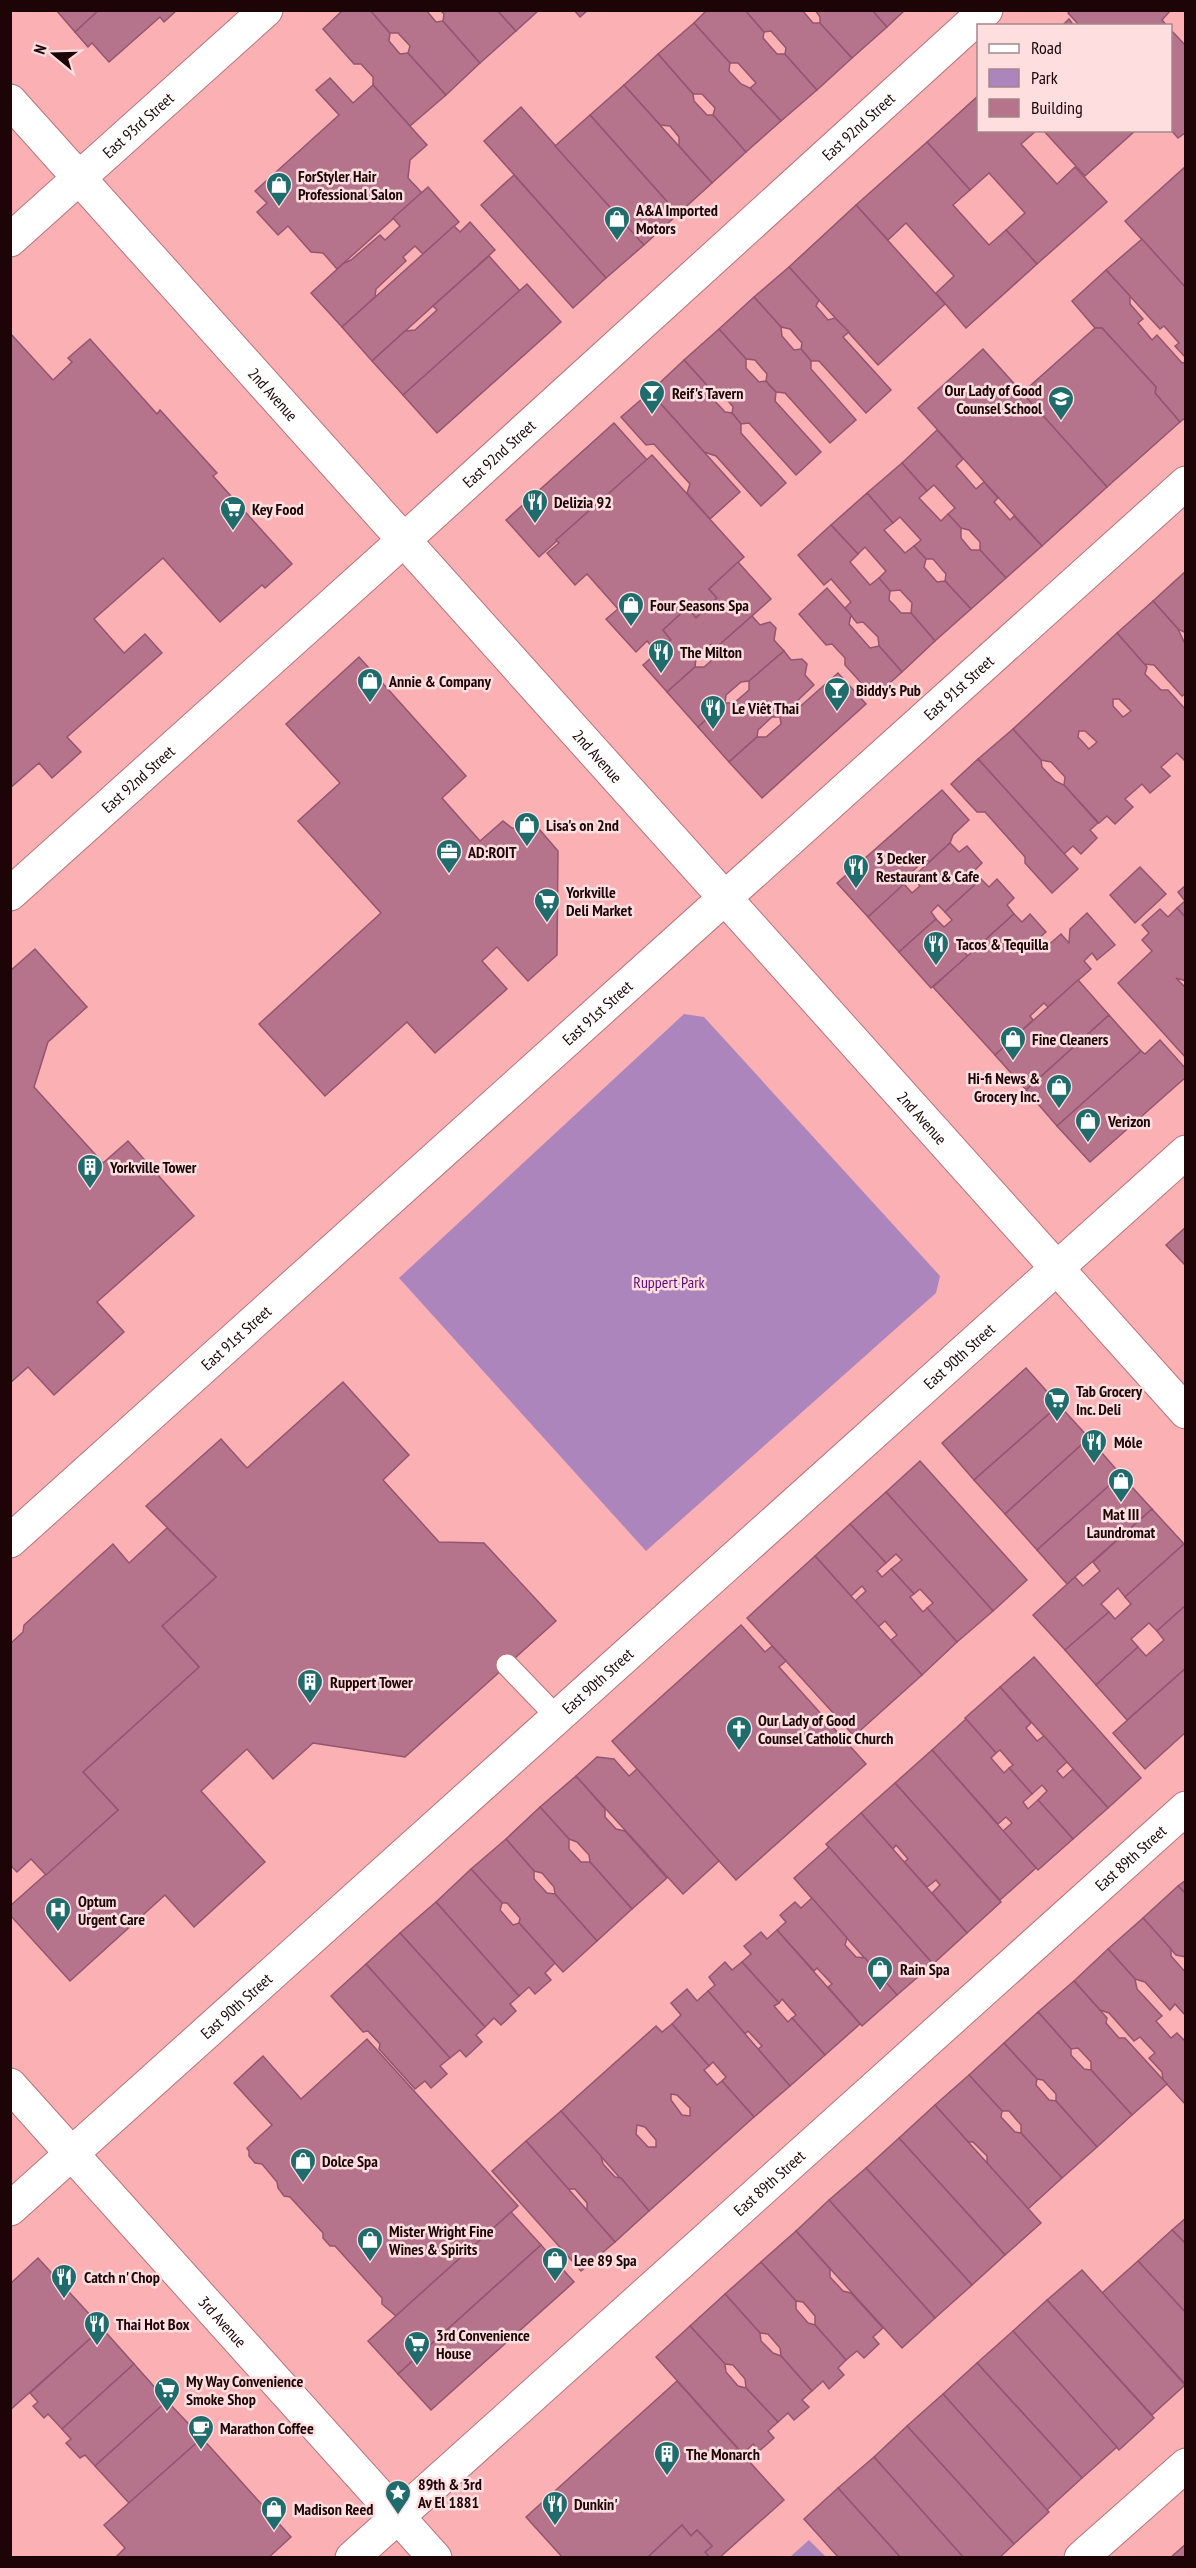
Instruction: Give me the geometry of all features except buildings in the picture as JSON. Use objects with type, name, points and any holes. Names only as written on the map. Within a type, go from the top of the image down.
[{"type":"street","name":"East 93rd Street","points":[[10,240],[266,10]]},
{"type":"street","name":"East 92nd Street","points":[[10,894],[404,540],[986,10]]},
{"type":"street","name":"2nd Avenue","points":[[10,102],[1185,1412]]},
{"type":"street","name":"East 91st Street","points":[[10,1541],[1185,483]]},
{"type":"street","name":"East 90th Street","points":[[10,2209],[1185,1152]]},
{"type":"street","name":"East 89th Street","points":[[352,2558],[1185,1808]]},
{"type":"street","name":"3rd Avenue","points":[[10,2085],[435,2558]]},
{"type":"street","points":[[1081,2558],[1185,2465]]},
{"type":"lane","points":[[507,1665],[557,1717]]},
{"type":"green space","name":"Ruppert Park","points":[[684,1014],[704,1017],[940,1276],[936,1293],[646,1551],[399,1278]]},
{"type":"green space","points":[[809,2540],[826,2557],[790,2557]]},
{"type":"place","name":"ForStyler Hair Professional Salon","points":[[279,208]]},
{"type":"place","name":"A&A Imported Motors","points":[[617,242]]},
{"type":"place","name":"Reif's Tavern","points":[[652,416]]},
{"type":"place","name":"Our Lady of Good Counsel School","points":[[1061,422]]},
{"type":"place","name":"Delizia 92","points":[[535,525]]},
{"type":"place","name":"Key Food","points":[[233,532]]},
{"type":"place","name":"Four Seasons Spa","points":[[631,628]]},
{"type":"place","name":"The Milton","points":[[661,675]]},
{"type":"place","name":"Annie & Company","points":[[370,704]]},
{"type":"place","name":"Biddy's Pub","points":[[837,713]]},
{"type":"place","name":"Le Viêt Thai","points":[[713,731]]},
{"type":"place","name":"Lisa's on 2nd","points":[[527,848]]},
{"type":"place","name":"AD:ROIT","points":[[449,875]]},
{"type":"place","name":"3 Decker Restaurant & Cafe","points":[[856,890]]},
{"type":"place","name":"Yorkville Deli Market","points":[[547,924]]},
{"type":"place","name":"Tacos & Tequilla","points":[[936,967]]},
{"type":"place","name":"Fine Cleaners","points":[[1013,1062]]},
{"type":"place","name":"Hi-fi News & Grocery Inc.","points":[[1059,1110]]},
{"type":"place","name":"Verizon","points":[[1088,1144]]},
{"type":"place","name":"Yorkville Tower","points":[[90,1190]]},
{"type":"place","name":"Tab Grocery Inc. Deli","points":[[1057,1423]]},
{"type":"place","name":"Móle","points":[[1094,1465]]},
{"type":"place","name":"Mat III Laundromat","points":[[1121,1504]]},
{"type":"place","name":"Ruppert Tower","points":[[310,1705]]},
{"type":"place","name":"Our Lady of Good Counsel Catholic Church","points":[[739,1752]]},
{"type":"place","name":"Optum Urgent Care","points":[[58,1933]]},
{"type":"place","name":"Rain Spa","points":[[880,1992]]},
{"type":"place","name":"Dolce Spa","points":[[303,2184]]},
{"type":"place","name":"Mister Wright Fine Wines & Spirits","points":[[370,2263]]},
{"type":"place","name":"Lee 89 Spa","points":[[555,2283]]},
{"type":"place","name":"Catch n' Chop","points":[[64,2300]]},
{"type":"place","name":"Thai Hot Box","points":[[97,2347]]},
{"type":"place","name":"3rd Convenience House","points":[[417,2367]]},
{"type":"place","name":"My Way Convenience Smoke Shop","points":[[167,2413]]},
{"type":"place","name":"Marathon Coffee","points":[[201,2451]]},
{"type":"place","name":"The Monarch","points":[[667,2477]]},
{"type":"place","name":"89th & 3rd Av El 1881","points":[[398,2516]]},
{"type":"place","name":"Dunkin'","points":[[555,2527]]},
{"type":"place","name":"Madison Reed","points":[[274,2532]]}]
